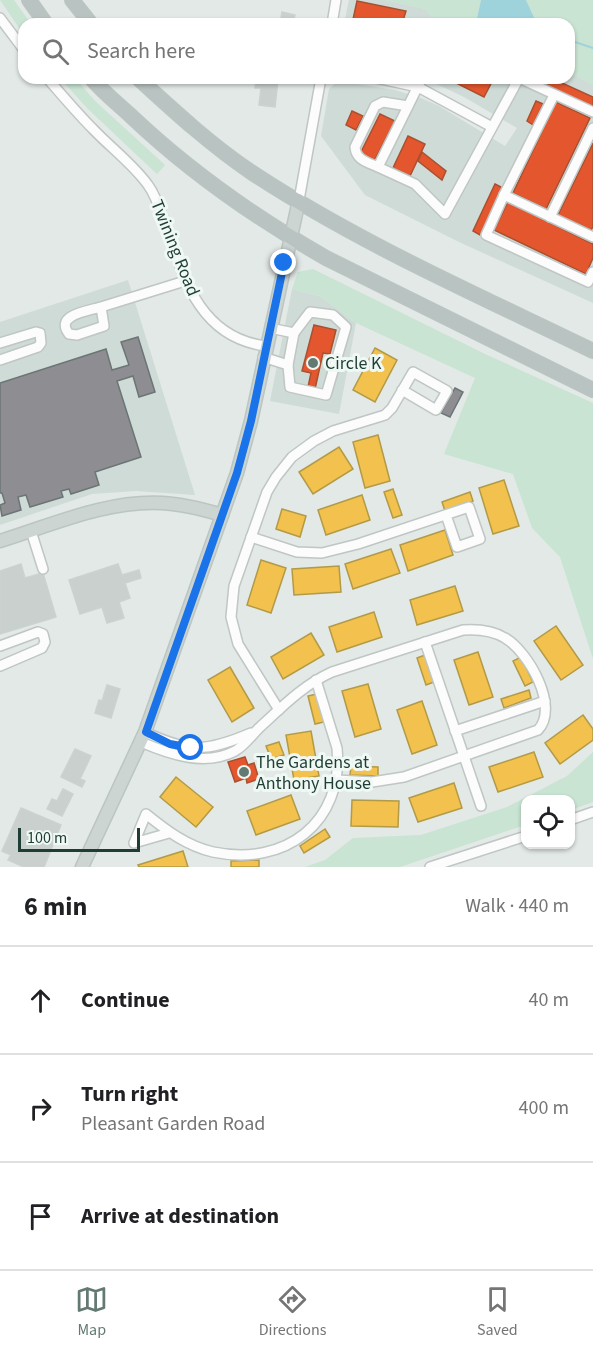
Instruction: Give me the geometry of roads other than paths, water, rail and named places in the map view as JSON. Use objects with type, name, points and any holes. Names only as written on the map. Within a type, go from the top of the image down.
[{"type":"highway","points":[[29,0],[42,18]]},
{"type":"highway","points":[[72,0],[86,18]]},
{"type":"highway","points":[[97,84],[152,136],[214,186],[290,237],[326,258],[593,390]]},
{"type":"highway","points":[[145,84],[201,133],[254,173],[353,234],[593,351]]},
{"type":"main road","points":[[82,867],[143,737],[240,463],[299,200]]},
{"type":"main road","points":[[0,541],[98,510],[132,503],[164,502],[222,515]]},
{"type":"street","points":[[333,18],[336,0]]},
{"type":"street","points":[[0,18],[18,42]]},
{"type":"street","name":"Twining Road","points":[[52,84],[148,185],[160,208],[185,281],[199,306],[209,318],[227,332],[288,365]]},
{"type":"street","points":[[299,200],[320,84]]},
{"type":"street","points":[[378,167],[419,84]]},
{"type":"street","points":[[423,84],[492,127]]},
{"type":"street","points":[[408,106],[383,102],[375,106],[355,147],[355,154],[360,159],[415,184],[445,214],[516,84]]},
{"type":"street","points":[[532,84],[593,112]]},
{"type":"street","points":[[554,94],[486,235],[588,282],[593,272]]},
{"type":"street","points":[[550,217],[593,128]]},
{"type":"street","points":[[504,195],[593,237]]},
{"type":"street","points":[[101,307],[185,281]]},
{"type":"street","points":[[310,312],[333,315],[346,327],[326,395],[290,387],[288,365],[294,333],[310,312]]},
{"type":"street","points":[[270,328],[294,333]]},
{"type":"street","points":[[0,343],[36,332],[40,333],[41,337],[38,347],[0,360]]},
{"type":"street","points":[[279,710],[238,644],[232,625],[232,595],[267,492],[292,457],[324,435],[385,415],[413,372],[447,391],[436,410],[402,390]]},
{"type":"street","points":[[251,537],[297,552],[322,553],[358,544],[469,507],[480,539],[457,547],[446,515]]},
{"type":"street","points":[[31,531],[43,569]]},
{"type":"street","points":[[143,737],[170,744],[205,758],[225,754],[242,746],[304,687],[316,680],[332,672],[463,630],[482,630],[499,634],[513,644],[526,658],[536,676],[545,701],[546,716],[538,730],[415,774],[387,781],[337,780]]},
{"type":"street","points":[[0,646],[38,632],[43,634],[45,642],[42,648],[0,666]]},
{"type":"street","points":[[424,642],[481,806]]},
{"type":"street","points":[[169,833],[193,846],[225,855],[257,854],[274,850],[299,838],[319,821],[332,800],[337,780],[337,748],[316,680]]},
{"type":"street","points":[[455,731],[545,701]]},
{"type":"street","points":[[190,752],[222,744],[256,731]]},
{"type":"street","points":[[222,744],[225,754]]},
{"type":"street","points":[[575,818],[593,812]]},
{"type":"street","points":[[429,867],[454,861],[521,837]]},
{"type":"water","points":[[481,0],[526,0],[534,18],[477,18]]},
{"type":"waterway","points":[[575,42],[593,48]]},
{"type":"place","name":"Circle K","points":[[313,363]]},
{"type":"place","name":"The Gardens at Anthony House","points":[[244,772]]}]
